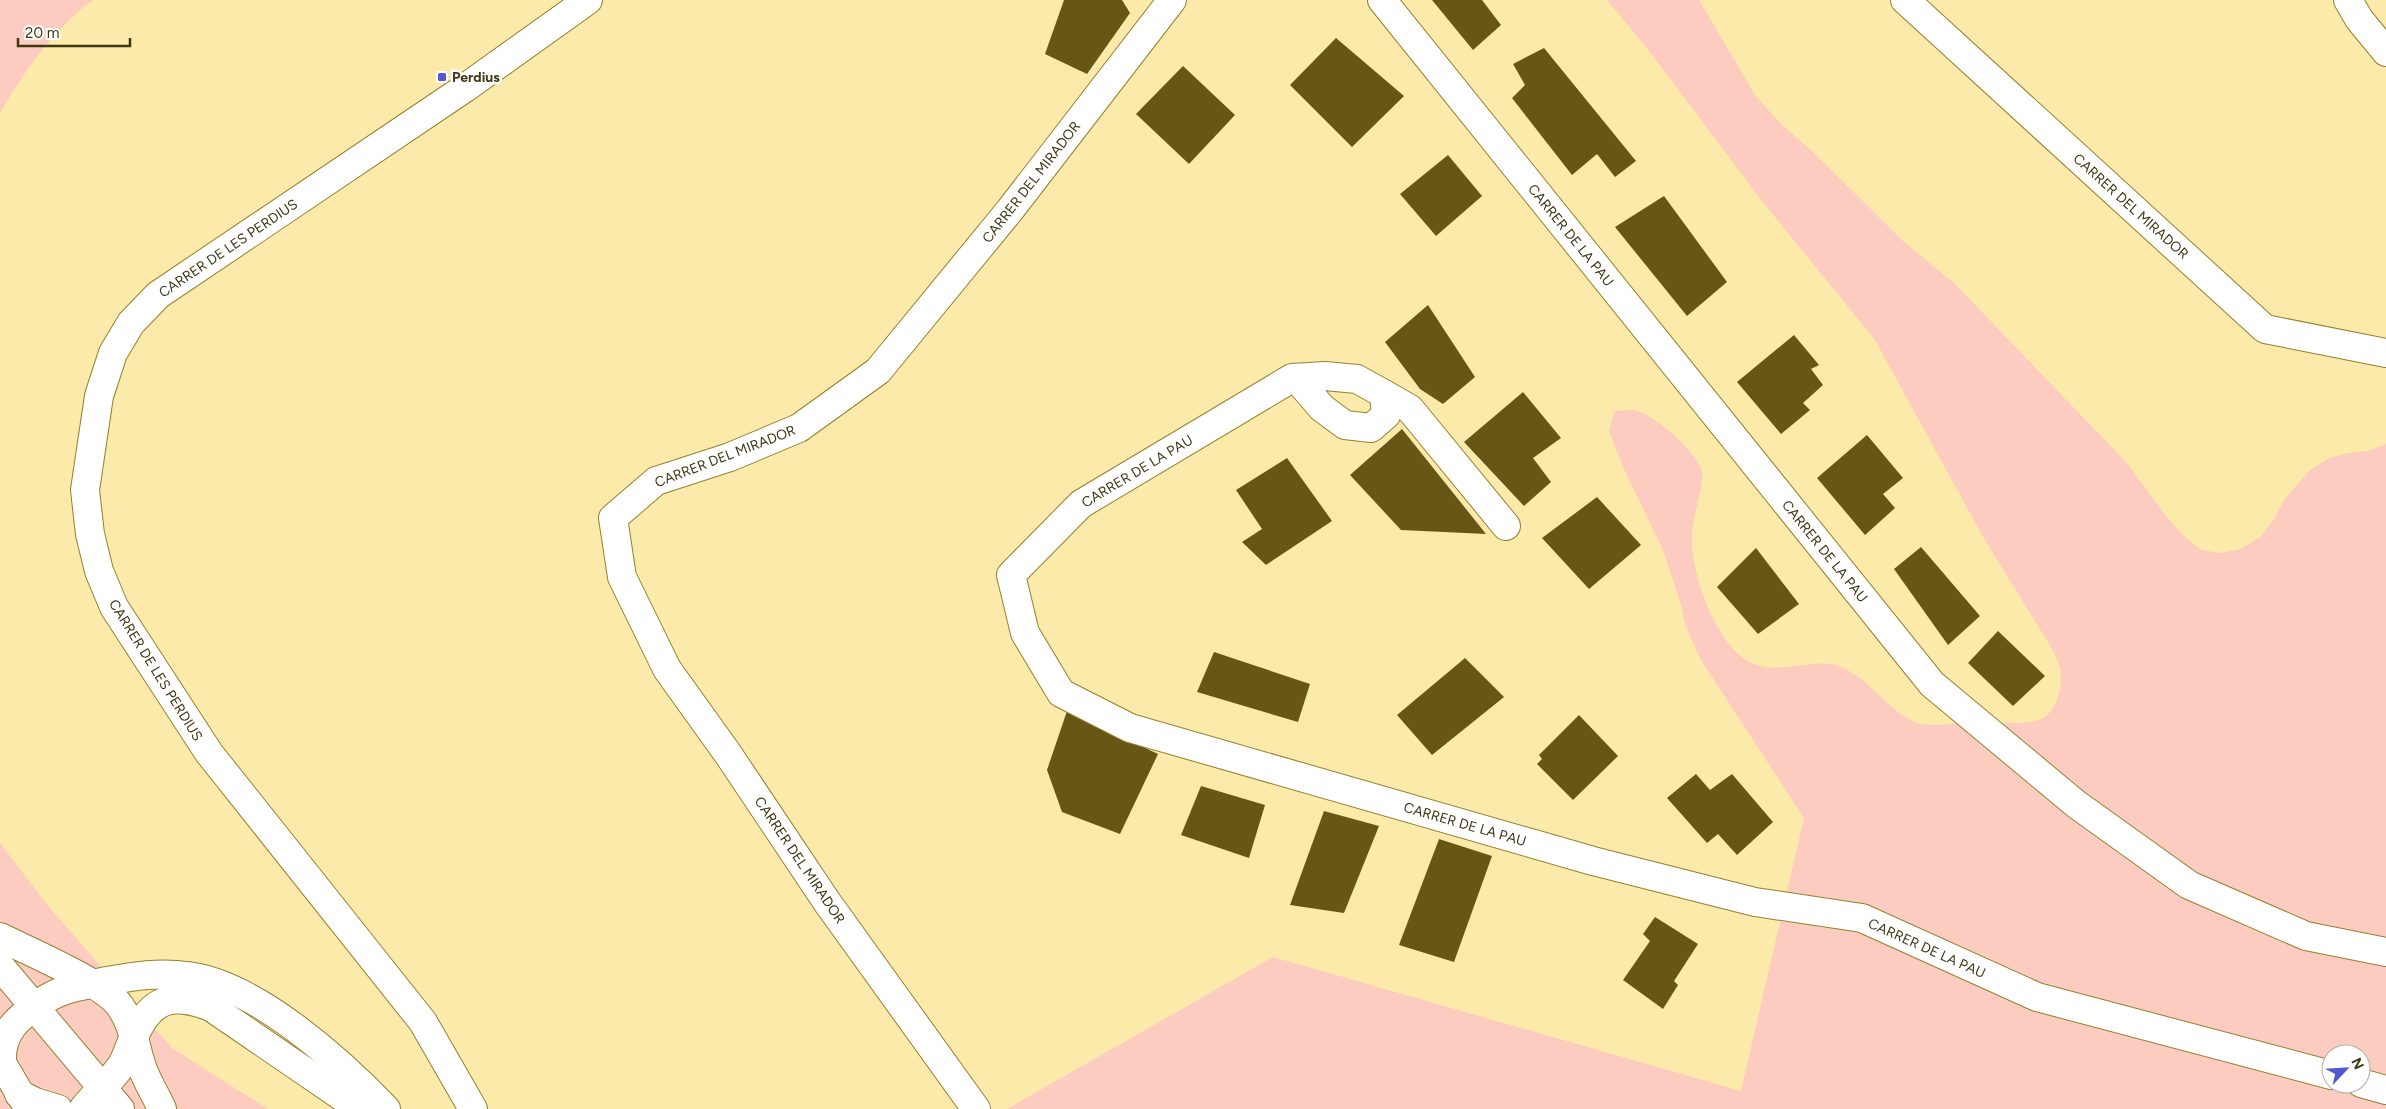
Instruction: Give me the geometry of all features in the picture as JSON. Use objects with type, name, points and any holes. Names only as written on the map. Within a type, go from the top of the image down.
[{"type":"street","name":"CARRER DE LES PERDIUS","points":[[473,1109],[423,1022],[209,753],[114,607],[99,571],[90,534],[85,490],[99,396],[113,353],[132,323],[158,295],[465,88],[588,0]]},
{"type":"street","name":"CARRER DEL MIRADOR","points":[[976,1109],[827,902],[728,754],[667,670],[622,577],[613,518],[656,481],[730,457],[799,428],[878,372],[1010,210],[1172,0]]},
{"type":"street","name":"CARRER DE LA PAU","points":[[1382,0],[1932,684],[2076,804],[2189,885],[2306,936],[2386,952]]},
{"type":"street","name":"CARRER DEL MIRADOR","points":[[1905,0],[2265,329],[2386,353]]},
{"type":"street","points":[[2348,0],[2359,19],[2386,52]]},
{"type":"street","name":"CARRER DE LA PAU","points":[[1506,526],[1410,409],[1357,379],[1325,376],[1292,378],[1081,504],[1011,575],[1025,633],[1061,693],[1130,728],[1593,861],[1755,902],[1862,918],[2037,998],[2321,1073]]},
{"type":"street","points":[[1296,378],[1322,408],[1344,425],[1371,428],[1386,415],[1384,394]]},
{"type":"street","points":[[0,937],[108,993],[119,1005],[128,1020],[143,1069],[162,1109]]},
{"type":"street","points":[[0,966],[34,1007],[87,1106]]},
{"type":"street","points":[[87,1106],[24,1102],[1,1061],[0,1048],[5,1036],[34,1007],[65,989],[137,976],[162,974],[188,976],[233,990],[293,1026],[355,1076],[386,1109]]},
{"type":"street","points":[[87,1106],[123,1064],[134,1036],[147,1012],[161,1002],[176,998],[192,1000],[211,1007],[360,1109]]},
{"type":"street","points":[[2371,1086],[2386,1090]]},
{"type":"shaded area","points":[[0,0],[93,0],[53,37],[19,82],[0,113]]},
{"type":"shaded area","points":[[1607,0],[1699,0],[1755,95],[1781,124],[1812,151],[1903,241],[1955,284],[2126,462],[2166,516],[2183,535],[2201,550],[2221,553],[2241,549],[2260,537],[2273,521],[2284,500],[2310,470],[2328,459],[2348,453],[2368,451],[2386,444],[2386,1109],[1007,1109],[1273,957],[1741,1091],[1804,818],[1701,660],[1685,625],[1681,604],[1663,550],[1624,469],[1609,431],[1615,411],[1635,410],[1655,420],[1685,446],[1699,464],[1702,477],[1692,532],[1694,564],[1705,600],[1713,618],[1732,648],[1743,658],[1754,664],[1777,668],[1813,664],[1835,665],[1857,676],[1906,717],[1918,723],[1930,725],[2035,721],[2043,718],[2053,707],[2057,700],[2061,676],[2059,663],[2051,647],[1982,535],[1875,340],[1762,201],[1646,47]]},
{"type":"shaded area","points":[[0,843],[49,907],[172,1048],[268,1109],[0,1109]]},
{"type":"building","points":[[1064,0],[1122,0],[1130,13],[1087,74],[1045,54]]},
{"type":"building","points":[[1432,0],[1482,0],[1501,25],[1473,50]]},
{"type":"building","points":[[1336,38],[1404,96],[1352,147],[1290,85]]},
{"type":"building","points":[[1544,48],[1636,161],[1615,177],[1597,154],[1572,175],[1512,98],[1525,85],[1513,64]]},
{"type":"building","points":[[1183,66],[1235,115],[1189,164],[1136,114]]},
{"type":"building","points":[[1448,155],[1482,196],[1436,236],[1400,194]]},
{"type":"building","points":[[1664,196],[1727,282],[1687,316],[1615,227]]},
{"type":"building","points":[[1428,305],[1475,377],[1443,404],[1420,389],[1385,342]]},
{"type":"building","points":[[1794,335],[1819,365],[1811,369],[1823,385],[1803,403],[1810,410],[1781,434],[1737,382]]},
{"type":"building","points":[[1523,392],[1561,438],[1533,458],[1551,482],[1524,506],[1464,442]]},
{"type":"building","points":[[1402,429],[1486,534],[1401,530],[1350,475]]},
{"type":"building","points":[[1867,435],[1903,478],[1883,494],[1895,508],[1865,535],[1817,478]]},
{"type":"building","points":[[1287,458],[1332,521],[1266,565],[1242,542],[1262,529],[1236,490]]},
{"type":"building","points":[[1597,497],[1641,545],[1589,589],[1542,538]]},
{"type":"building","points":[[1921,547],[1980,616],[1948,645],[1894,569]]},
{"type":"building","points":[[1756,548],[1799,604],[1758,634],[1717,587]]},
{"type":"building","points":[[1998,631],[2045,676],[2013,706],[1968,663]]},
{"type":"building","points":[[1214,652],[1310,684],[1298,722],[1197,692]]},
{"type":"building","points":[[1465,658],[1504,697],[1432,755],[1397,715]]},
{"type":"building","points":[[1067,711],[1158,754],[1120,834],[1062,812],[1047,770]]},
{"type":"building","points":[[1579,715],[1618,756],[1573,800],[1537,764],[1542,759],[1539,755]]},
{"type":"building","points":[[1696,774],[1710,790],[1732,774],[1773,822],[1737,855],[1718,834],[1707,843],[1667,798]]},
{"type":"building","points":[[1201,786],[1265,805],[1249,858],[1181,835]]},
{"type":"building","points":[[1324,811],[1379,826],[1344,913],[1290,905]]},
{"type":"building","points":[[1439,839],[1492,856],[1454,962],[1399,945]]},
{"type":"building","points":[[1655,917],[1698,944],[1674,981],[1678,985],[1663,1009],[1623,980],[1650,941],[1643,934]]},
{"type":"place","name":"Perdius","points":[[442,77]]}]
